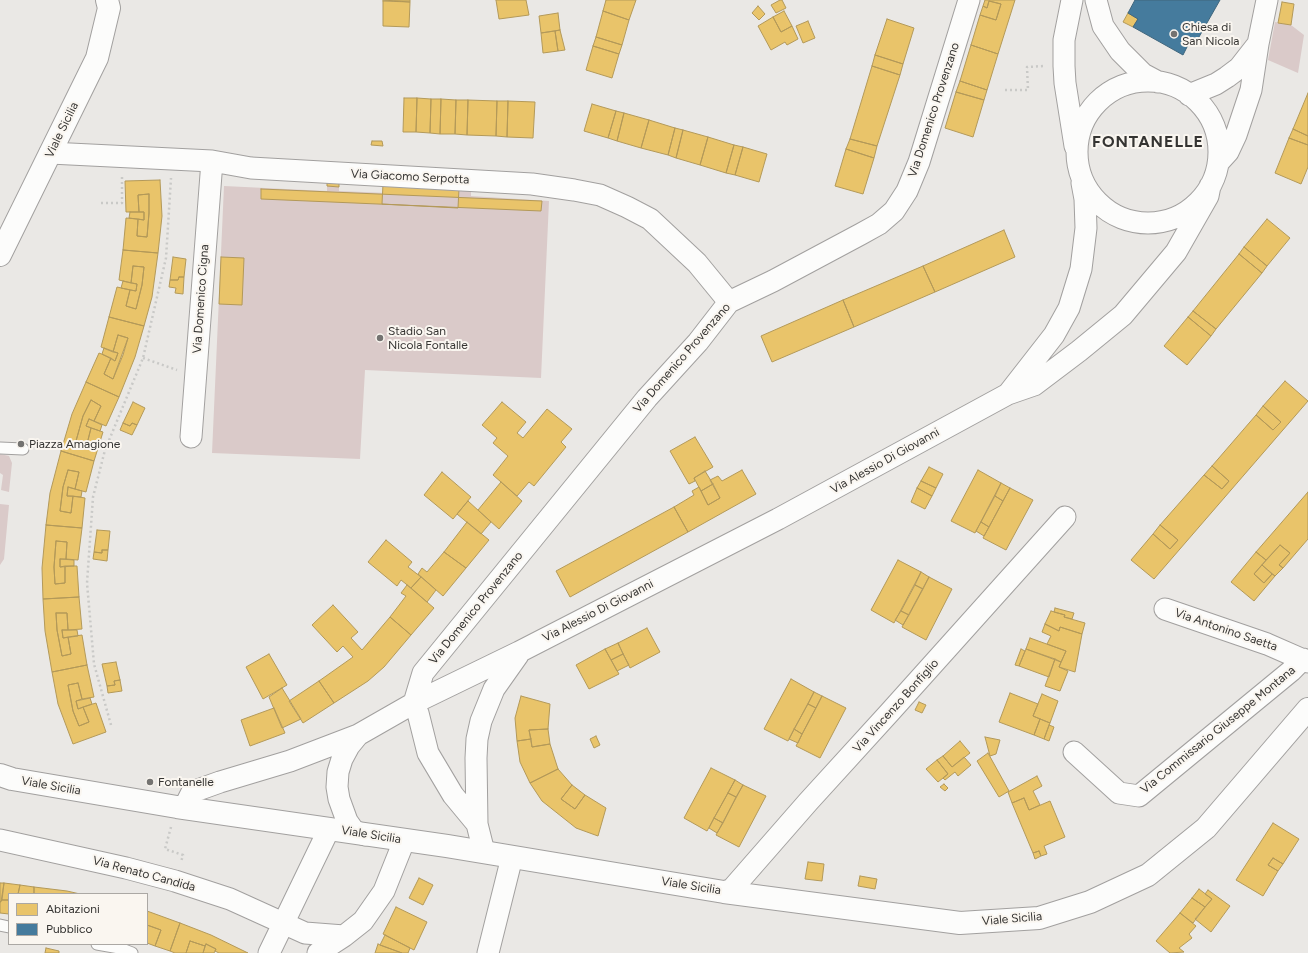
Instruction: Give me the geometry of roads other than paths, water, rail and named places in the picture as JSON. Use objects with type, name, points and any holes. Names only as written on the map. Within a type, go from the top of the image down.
[{"type":"street","name":"Viale Sicilia","points":[[0,255],[97,58],[108,8],[107,0]]},
{"type":"street","name":"Via Domenico Provenzano","points":[[416,708],[423,673],[647,398],[698,342],[729,302],[773,281],[861,234],[879,224],[894,211],[907,191],[919,162],[969,0]]},
{"type":"street","points":[[1072,0],[1064,40],[1064,66],[1066,90],[1078,162]]},
{"type":"street","points":[[1096,0],[1103,26],[1120,51],[1143,74],[1158,82]]},
{"type":"street","name":"Via Alessio Di Giovanni","points":[[1218,163],[1228,152],[1236,135],[1251,90],[1267,0]]},
{"type":"street","points":[[1189,95],[1216,84],[1227,77],[1239,68],[1258,44]]},
{"type":"street","name":"Via Alessio Di Giovanni","points":[[1008,394],[1054,335],[1069,308],[1081,269],[1086,228],[1085,199],[1078,162],[1080,129],[1092,108],[1104,96],[1120,87],[1144,81],[1158,82],[1181,89],[1194,98],[1209,117],[1215,129],[1218,145],[1218,163],[1210,186],[1199,201],[1179,216],[1165,221],[1140,223],[1123,219],[1102,207],[1089,192],[1078,162]]},
{"type":"street","name":"Via Giacomo Serpotta","points":[[50,153],[212,161],[251,168],[532,184],[574,190],[600,196],[627,206],[650,219],[697,263],[729,302]]},
{"type":"street","name":"Via Domenico Cigna","points":[[191,437],[212,161]]},
{"type":"street","name":"Via Alessio Di Giovanni","points":[[181,808],[192,792],[290,761],[358,735],[416,708],[519,652],[778,519],[1008,394],[1034,385],[1123,315],[1176,252],[1208,196],[1210,186]]},
{"type":"street","name":"Via Vincenzo Bonfiglio","points":[[724,892],[732,889],[808,802],[1065,518]]},
{"type":"street","name":"Via Antonino Saetta","points":[[1165,609],[1267,644],[1305,660]]},
{"type":"street","points":[[484,852],[477,824],[477,739],[481,721],[494,688],[515,660],[519,652]]},
{"type":"street","name":"Via Commissario Giuseppe Montana","points":[[1074,752],[1119,793],[1138,796],[1305,660]]},
{"type":"street","points":[[416,708],[428,753],[453,795],[477,824]]},
{"type":"street","name":"Viale Sicilia","points":[[0,775],[12,779],[181,808],[329,828],[724,892],[960,923],[1038,918],[1090,902],[1148,875],[1206,828],[1308,709]]},
{"type":"street","points":[[358,735],[342,758],[338,772],[337,787],[338,799],[347,821],[354,831],[365,835]]},
{"type":"street","points":[[268,953],[329,828]]},
{"type":"street","name":"Via Renato Candida","points":[[0,840],[126,868],[175,881],[230,898],[305,933],[344,936]]},
{"type":"street","points":[[318,953],[364,921],[384,891],[404,841]]},
{"type":"street","points":[[488,953],[512,857]]},
{"type":"lane","points":[[0,448],[23,449]]},
{"type":"lane","points":[[102,945],[119,948],[132,953]]},
{"type":"place","name":"Chiesa di San Nicola","points":[[1174,34]]},
{"type":"place","name":"Stadio San Nicola Fontalle","points":[[380,338]]},
{"type":"place","name":"Piazza Amagione","points":[[21,444]]},
{"type":"place","name":"Fontanelle","points":[[150,782]]},
{"type":"district","name":"FONTANELLE","points":[[1148,142]]}]
